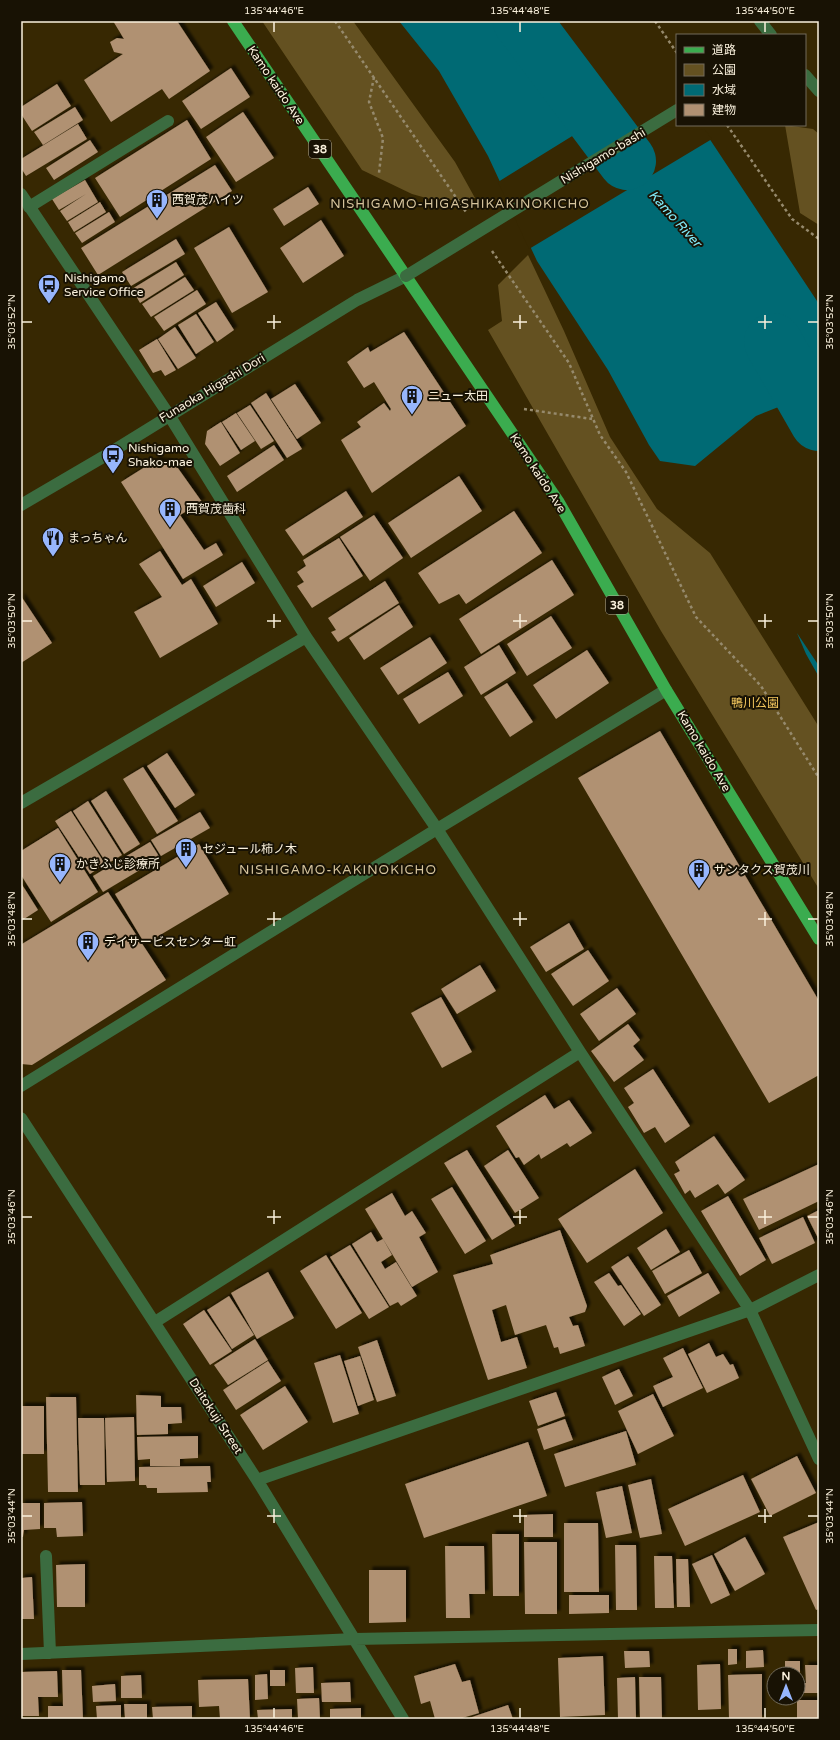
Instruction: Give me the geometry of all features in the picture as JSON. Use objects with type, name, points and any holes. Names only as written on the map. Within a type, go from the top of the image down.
[{"type":"main road","name":"Kamo kaido Ave","points":[[233,21],[558,501],[666,690],[819,940]]},
{"type":"street","points":[[760,21],[770,34]]},
{"type":"street","points":[[806,76],[819,91]]},
{"type":"street","name":"Nishigamo-bashi","points":[[406,276],[676,111]]},
{"type":"street","points":[[29,207],[168,121]]},
{"type":"street","points":[[21,194],[169,415],[306,637],[436,829],[580,1052],[750,1310],[819,1459]]},
{"type":"street","name":"Funaoka Higashi Dori","points":[[21,505],[103,457],[358,300],[406,276]]},
{"type":"street","points":[[21,803],[306,637]]},
{"type":"street","points":[[21,1086],[436,829],[666,690]]},
{"type":"street","points":[[155,1322],[580,1052]]},
{"type":"street","name":"Daitokuji Street","points":[[21,1118],[257,1480],[403,1719]]},
{"type":"street","points":[[257,1480],[750,1310],[819,1275]]},
{"type":"street","points":[[46,1556],[50,1653]]},
{"type":"street","points":[[21,1654],[355,1639],[819,1630]]},
{"type":"path","points":[[335,21],[467,213]]},
{"type":"path","points":[[655,21],[676,52]]},
{"type":"path","points":[[374,77],[369,102],[383,138],[379,173]]},
{"type":"path","points":[[728,126],[792,219],[819,239]]},
{"type":"path","points":[[489,246],[569,363],[592,419],[600,435],[626,472],[696,617],[761,686],[819,778]]},
{"type":"path","points":[[516,408],[592,419]]},
{"type":"green space","points":[[262,21],[353,21],[455,162],[475,198],[437,201],[412,194],[362,170]]},
{"type":"green space","points":[[785,126],[813,129],[819,134],[819,225],[800,213]]},
{"type":"green space","name":"鴨川公園","points":[[528,255],[564,331],[610,437],[657,509],[710,553],[819,727],[819,889],[661,631],[488,330],[502,321],[498,285]]},
{"type":"water","points":[[399,21],[508,21],[542,66],[609,124],[705,132],[819,304],[819,412],[781,406],[756,416],[695,466],[660,461],[649,445],[608,370],[537,261],[488,156],[439,71]]},
{"type":"water","points":[[797,633],[819,666],[819,677],[806,654]]},
{"type":"pier","points":[[603,117],[610,122],[705,130],[712,139],[529,249],[498,182]]},
{"type":"building","points":[[113,21],[177,21],[210,71],[169,99],[162,89],[111,122],[84,80],[123,54],[114,52],[110,42],[117,38],[124,39]]},
{"type":"building","points":[[231,68],[250,97],[201,129],[182,101]]},
{"type":"building","points":[[57,84],[71,106],[32,131],[21,114],[21,107]]},
{"type":"building","points":[[75,107],[83,120],[43,145],[34,132]]},
{"type":"building","points":[[243,112],[274,158],[236,182],[206,137]]},
{"type":"building","points":[[187,120],[211,159],[120,217],[95,178]]},
{"type":"building","points":[[78,124],[87,139],[26,176],[21,168],[21,159]]},
{"type":"building","points":[[90,140],[98,152],[54,180],[46,168]]},
{"type":"building","name":"西賀茂ハイツ","points":[[215,165],[232,191],[98,275],[81,248]]},
{"type":"building","points":[[85,180],[98,202],[67,221],[60,211],[86,194],[59,210],[52,199]]},
{"type":"building","points":[[308,187],[319,204],[284,226],[273,209]]},
{"type":"building","points":[[100,202],[106,212],[74,232],[68,222]]},
{"type":"building","points":[[109,212],[115,222],[82,243],[75,233]]},
{"type":"building","points":[[321,220],[344,256],[303,283],[280,248]]},
{"type":"building","points":[[229,227],[268,292],[232,313],[194,248]]},
{"type":"building","points":[[176,239],[185,254],[131,286],[122,272]]},
{"type":"building","points":[[176,262],[184,275],[140,303],[132,289]]},
{"type":"building","points":[[185,277],[194,290],[151,317],[142,304]]},
{"type":"building","points":[[197,290],[206,304],[164,331],[154,317]]},
{"type":"building","points":[[216,302],[234,330],[217,342],[198,313]]},
{"type":"building","points":[[196,314],[214,342],[196,354],[178,325]]},
{"type":"building","points":[[175,327],[196,358],[178,369],[158,339]]},
{"type":"building","name":"ニュー太田","points":[[404,332],[466,426],[372,493],[341,440],[361,427],[357,422],[384,403],[390,411],[391,409],[374,382],[364,388],[347,362],[368,347],[370,352]]},
{"type":"building","points":[[157,339],[176,370],[165,376],[161,370],[153,373],[139,350]]},
{"type":"building","points":[[295,384],[321,423],[297,439],[271,399]]},
{"type":"building","points":[[266,393],[302,449],[287,458],[251,403]]},
{"type":"building","points":[[250,405],[274,441],[261,449],[237,413]]},
{"type":"building","points":[[236,413],[255,441],[241,450],[222,422]]},
{"type":"building","points":[[221,422],[240,453],[220,466],[205,444],[207,431]]},
{"type":"building","points":[[274,445],[284,460],[237,492],[227,476]]},
{"type":"building","name":"西賀茂歯科","points":[[156,460],[175,464],[202,502],[180,515],[204,550],[216,543],[223,555],[183,579],[121,482]]},
{"type":"building","points":[[459,476],[482,511],[411,558],[388,523]]},
{"type":"building","points":[[346,491],[363,517],[303,556],[285,530]]},
{"type":"building","points":[[514,511],[542,553],[466,604],[459,594],[439,604],[418,573]]},
{"type":"building","points":[[374,515],[403,558],[370,581],[340,537]]},
{"type":"building","points":[[339,538],[363,576],[312,608],[297,586],[304,582],[297,572],[306,566],[303,560]]},
{"type":"building","points":[[160,551],[182,585],[191,579],[218,624],[160,658],[134,612],[162,597],[139,564]]},
{"type":"building","points":[[552,560],[574,595],[481,654],[459,619]]},
{"type":"building","points":[[242,562],[255,583],[216,607],[203,586]]},
{"type":"building","points":[[385,581],[399,603],[338,642],[331,632],[336,630],[328,618]]},
{"type":"building","points":[[21,596],[52,643],[21,663]]},
{"type":"building","points":[[399,605],[413,627],[364,660],[349,638]]},
{"type":"building","points":[[551,616],[572,648],[527,676],[507,644]]},
{"type":"building","points":[[430,637],[447,663],[398,695],[380,668]]},
{"type":"building","points":[[499,645],[516,673],[481,695],[464,667]]},
{"type":"building","points":[[587,650],[609,683],[556,719],[533,685]]},
{"type":"building","points":[[448,672],[463,696],[419,724],[403,699]]},
{"type":"building","points":[[507,683],[533,722],[510,737],[484,697]]},
{"type":"building","name":"サンタクス賀茂川","points":[[660,731],[819,1001],[819,1075],[769,1103],[578,778]]},
{"type":"building","points":[[167,753],[195,795],[175,808],[147,766]]},
{"type":"building","points":[[143,767],[178,821],[157,834],[123,779]]},
{"type":"building","points":[[106,791],[140,844],[124,854],[91,801]]},
{"type":"building","points":[[88,801],[122,855],[107,864],[73,811]]},
{"type":"building","points":[[71,811],[105,864],[90,874],[55,821]]},
{"type":"building","points":[[200,812],[210,828],[161,856],[151,840]]},
{"type":"building","name":"かきふじ診療所","points":[[58,828],[98,892],[51,922],[21,875],[21,851]]},
{"type":"building","points":[[150,842],[160,858],[103,892],[93,876]]},
{"type":"building","name":"セジュール柿ノ木","points":[[199,844],[229,894],[145,944],[115,894]]},
{"type":"building","points":[[21,883],[38,910],[21,921]]},
{"type":"building","name":"デイサービスセンター虹","points":[[108,892],[166,980],[32,1065],[21,1064],[21,942],[22,944]]},
{"type":"building","points":[[569,923],[584,949],[546,972],[530,947]]},
{"type":"building","points":[[588,950],[609,981],[573,1006],[551,974]]},
{"type":"building","points":[[480,965],[496,991],[457,1014],[441,989]]},
{"type":"building","points":[[617,988],[636,1014],[599,1041],[580,1014]]},
{"type":"building","points":[[441,997],[472,1052],[442,1068],[411,1013]]},
{"type":"building","points":[[628,1024],[640,1040],[633,1046],[644,1060],[614,1082],[591,1051]]},
{"type":"building","points":[[653,1069],[690,1126],[665,1143],[655,1127],[644,1133],[628,1107],[634,1103],[624,1088]]},
{"type":"building","points":[[545,1095],[554,1109],[569,1100],[592,1133],[570,1147],[567,1143],[541,1159],[539,1154],[524,1165],[519,1157],[516,1158],[496,1126]]},
{"type":"building","points":[[714,1136],[745,1180],[725,1194],[718,1184],[695,1198],[690,1190],[685,1194],[674,1174],[680,1171],[675,1162]]},
{"type":"building","points":[[467,1150],[515,1226],[492,1240],[444,1163]]},
{"type":"building","points":[[508,1150],[539,1198],[515,1213],[484,1166]]},
{"type":"building","points":[[819,1164],[819,1201],[759,1230],[743,1199]]},
{"type":"building","points":[[635,1169],[663,1213],[587,1263],[558,1219]]},
{"type":"building","points":[[452,1187],[486,1241],[465,1254],[431,1199]]},
{"type":"building","points":[[392,1193],[405,1216],[412,1211],[426,1233],[419,1237],[438,1272],[412,1287],[365,1209]]},
{"type":"building","points":[[728,1196],[766,1260],[740,1276],[701,1211]]},
{"type":"building","points":[[819,1210],[819,1240],[807,1216]]},
{"type":"building","points":[[803,1217],[815,1243],[772,1264],[759,1238]]},
{"type":"building","points":[[666,1229],[680,1252],[651,1270],[637,1248]]},
{"type":"building","points":[[560,1230],[587,1306],[585,1312],[569,1317],[573,1326],[578,1325],[585,1346],[560,1354],[558,1347],[554,1348],[546,1325],[515,1335],[506,1305],[492,1310],[501,1342],[517,1337],[527,1368],[488,1380],[453,1275],[493,1264],[490,1255]]},
{"type":"building","points":[[371,1232],[377,1242],[383,1239],[392,1255],[381,1262],[385,1269],[396,1262],[417,1296],[401,1306],[398,1302],[390,1306],[352,1244]]},
{"type":"building","points":[[350,1245],[389,1307],[369,1319],[330,1257]]},
{"type":"building","points":[[689,1250],[702,1273],[665,1294],[652,1271]]},
{"type":"building","points":[[326,1255],[362,1313],[336,1329],[300,1271]]},
{"type":"building","points":[[628,1256],[661,1305],[644,1316],[611,1267]]},
{"type":"building","points":[[268,1272],[294,1318],[257,1339],[231,1293]]},
{"type":"building","points":[[609,1273],[618,1286],[621,1285],[641,1314],[624,1326],[594,1282]]},
{"type":"building","points":[[708,1273],[720,1293],[679,1317],[667,1296]]},
{"type":"building","points":[[229,1296],[254,1335],[232,1349],[207,1310]]},
{"type":"building","points":[[204,1310],[232,1351],[210,1365],[183,1324]]},
{"type":"building","points":[[255,1339],[268,1360],[228,1385],[214,1365]]},
{"type":"building","points":[[377,1340],[396,1396],[377,1402],[358,1347]]},
{"type":"building","points":[[709,1343],[716,1357],[723,1354],[730,1365],[733,1364],[739,1378],[707,1393],[688,1354]]},
{"type":"building","points":[[683,1348],[703,1388],[663,1407],[653,1386],[673,1377],[663,1358]]},
{"type":"building","points":[[340,1355],[359,1414],[333,1423],[314,1363]]},
{"type":"building","points":[[360,1356],[374,1400],[358,1406],[344,1361]]},
{"type":"building","points":[[268,1361],[281,1381],[236,1410],[223,1390]]},
{"type":"building","points":[[619,1369],[633,1396],[615,1405],[602,1377]]},
{"type":"building","points":[[285,1386],[308,1422],[263,1450],[240,1415]]},
{"type":"building","points":[[556,1392],[565,1416],[538,1426],[529,1401]]},
{"type":"building","points":[[653,1394],[674,1436],[638,1454],[618,1411]]},
{"type":"building","points":[[136,1395],[161,1396],[161,1407],[181,1407],[182,1423],[168,1424],[168,1434],[137,1435]]},
{"type":"building","points":[[46,1397],[76,1397],[78,1492],[48,1492]]},
{"type":"building","points":[[21,1406],[44,1406],[44,1454],[21,1454]]},
{"type":"building","points":[[134,1417],[135,1481],[107,1482],[105,1418]]},
{"type":"building","points":[[78,1418],[104,1418],[105,1485],[80,1485]]},
{"type":"building","points":[[565,1419],[573,1440],[544,1450],[537,1429]]},
{"type":"building","points":[[626,1431],[636,1465],[565,1487],[554,1454]]},
{"type":"building","points":[[198,1436],[198,1458],[180,1459],[180,1466],[150,1466],[150,1459],[138,1460],[137,1437]]},
{"type":"building","points":[[528,1442],[547,1496],[424,1538],[405,1484]]},
{"type":"building","points":[[797,1456],[816,1493],[770,1516],[751,1479]]},
{"type":"building","points":[[210,1466],[211,1482],[207,1482],[208,1492],[157,1493],[157,1488],[147,1488],[146,1485],[139,1485],[139,1467]]},
{"type":"building","points":[[743,1475],[760,1512],[685,1546],[668,1509]]},
{"type":"building","points":[[651,1479],[662,1534],[640,1538],[628,1485]]},
{"type":"building","points":[[622,1486],[632,1533],[606,1538],[596,1492]]},
{"type":"building","points":[[82,1502],[83,1536],[57,1537],[56,1528],[44,1528],[44,1503]]},
{"type":"building","points":[[21,1503],[40,1503],[40,1529],[24,1530],[23,1537],[21,1537]]},
{"type":"building","points":[[553,1514],[553,1537],[524,1537],[524,1515]]},
{"type":"building","points":[[819,1522],[819,1609],[816,1610],[783,1537]]},
{"type":"building","points":[[564,1523],[598,1523],[599,1592],[564,1592]]},
{"type":"building","points":[[492,1534],[519,1534],[519,1596],[493,1596]]},
{"type":"building","points":[[745,1537],[765,1574],[735,1591],[714,1554]]},
{"type":"building","points":[[524,1542],[557,1542],[557,1614],[525,1614]]},
{"type":"building","points":[[615,1545],[636,1545],[637,1610],[616,1610]]},
{"type":"building","points":[[445,1546],[484,1546],[485,1594],[469,1594],[470,1618],[446,1618]]},
{"type":"building","points":[[712,1555],[730,1595],[711,1604],[692,1564]]},
{"type":"building","points":[[654,1556],[672,1556],[674,1608],[655,1608]]},
{"type":"building","points":[[676,1559],[688,1559],[690,1607],[677,1607]]},
{"type":"building","points":[[85,1564],[85,1607],[57,1607],[56,1565]]},
{"type":"building","points":[[369,1570],[406,1570],[406,1622],[369,1623]]},
{"type":"building","points":[[32,1577],[34,1619],[21,1619],[21,1578]]},
{"type":"building","points":[[569,1595],[609,1595],[609,1613],[569,1614]]},
{"type":"building","points":[[728,1649],[737,1649],[737,1664],[728,1665]]},
{"type":"building","points":[[763,1650],[764,1667],[746,1668],[746,1651]]},
{"type":"building","points":[[624,1651],[649,1651],[650,1667],[625,1668]]},
{"type":"building","points":[[603,1656],[605,1715],[560,1717],[558,1658]]},
{"type":"building","points":[[785,1661],[800,1661],[800,1666],[785,1666]]},
{"type":"building","points":[[455,1664],[462,1682],[470,1680],[479,1713],[459,1719],[435,1719],[430,1701],[421,1704],[414,1676]]},
{"type":"building","points":[[720,1664],[721,1709],[698,1710],[697,1665]]},
{"type":"building","points":[[819,1665],[819,1693],[806,1693],[805,1666]]},
{"type":"building","points":[[313,1667],[314,1693],[296,1693],[295,1668]]},
{"type":"building","points":[[62,1670],[81,1670],[83,1719],[48,1719],[48,1706],[63,1706]]},
{"type":"building","points":[[270,1670],[285,1670],[285,1686],[270,1686]]},
{"type":"building","points":[[57,1671],[58,1697],[38,1697],[39,1716],[21,1716],[21,1672]]},
{"type":"building","points":[[267,1674],[268,1699],[255,1700],[255,1675]]},
{"type":"building","points":[[762,1674],[762,1719],[729,1719],[728,1675]]},
{"type":"building","points":[[141,1675],[142,1698],[121,1698],[121,1676]]},
{"type":"building","points":[[635,1677],[636,1719],[618,1719],[617,1678]]},
{"type":"building","points":[[639,1677],[661,1677],[662,1719],[640,1719]]},
{"type":"building","points":[[248,1679],[250,1719],[220,1719],[219,1706],[199,1707],[198,1680]]},
{"type":"building","points":[[350,1682],[351,1702],[322,1702],[321,1683]]},
{"type":"building","points":[[115,1684],[116,1701],[93,1702],[92,1686]]},
{"type":"building","points":[[319,1698],[320,1719],[298,1719],[297,1699]]},
{"type":"building","points":[[806,1700],[819,1700],[819,1719],[797,1719],[797,1706],[806,1706]]},
{"type":"building","points":[[124,1704],[147,1704],[147,1719],[125,1719]]},
{"type":"building","points":[[121,1705],[121,1719],[97,1719],[96,1706]]},
{"type":"building","points":[[508,1705],[513,1719],[466,1719]]},
{"type":"building","points":[[192,1706],[192,1719],[153,1719],[152,1707]]},
{"type":"building","points":[[361,1708],[361,1719],[330,1719],[330,1709]]},
{"type":"building","points":[[292,1709],[292,1719],[258,1719],[257,1710]]},
{"type":"waterway","name":"Kamo River","points":[[522,21],[627,161]]},
{"type":"waterway","name":"Kamo River","points":[[773,342],[819,422]]},
{"type":"place","name":"西賀茂ハイツ","points":[[157,220]]},
{"type":"place","name":"Nishigamo Service Office","points":[[49,304]]},
{"type":"place","name":"ニュー太田","points":[[412,416]]},
{"type":"place","name":"Nishigamo Shako-mae","points":[[113,474]]},
{"type":"place","name":"西賀茂歯科","points":[[170,528]]},
{"type":"place","name":"まっちゃん","points":[[53,558]]},
{"type":"place","name":"セジュール柿ノ木","points":[[186,868]]},
{"type":"place","name":"かきふじ診療所","points":[[60,884]]},
{"type":"place","name":"サンタクス賀茂川","points":[[699,890]]},
{"type":"place","name":"デイサービスセンター虹","points":[[88,962]]},
{"type":"district","name":"NISHIGAMO-HIGASHIKAKINOKICHO","points":[[460,204]]},
{"type":"district","name":"NISHIGAMO-KAKINOKICHO","points":[[338,870]]}]
